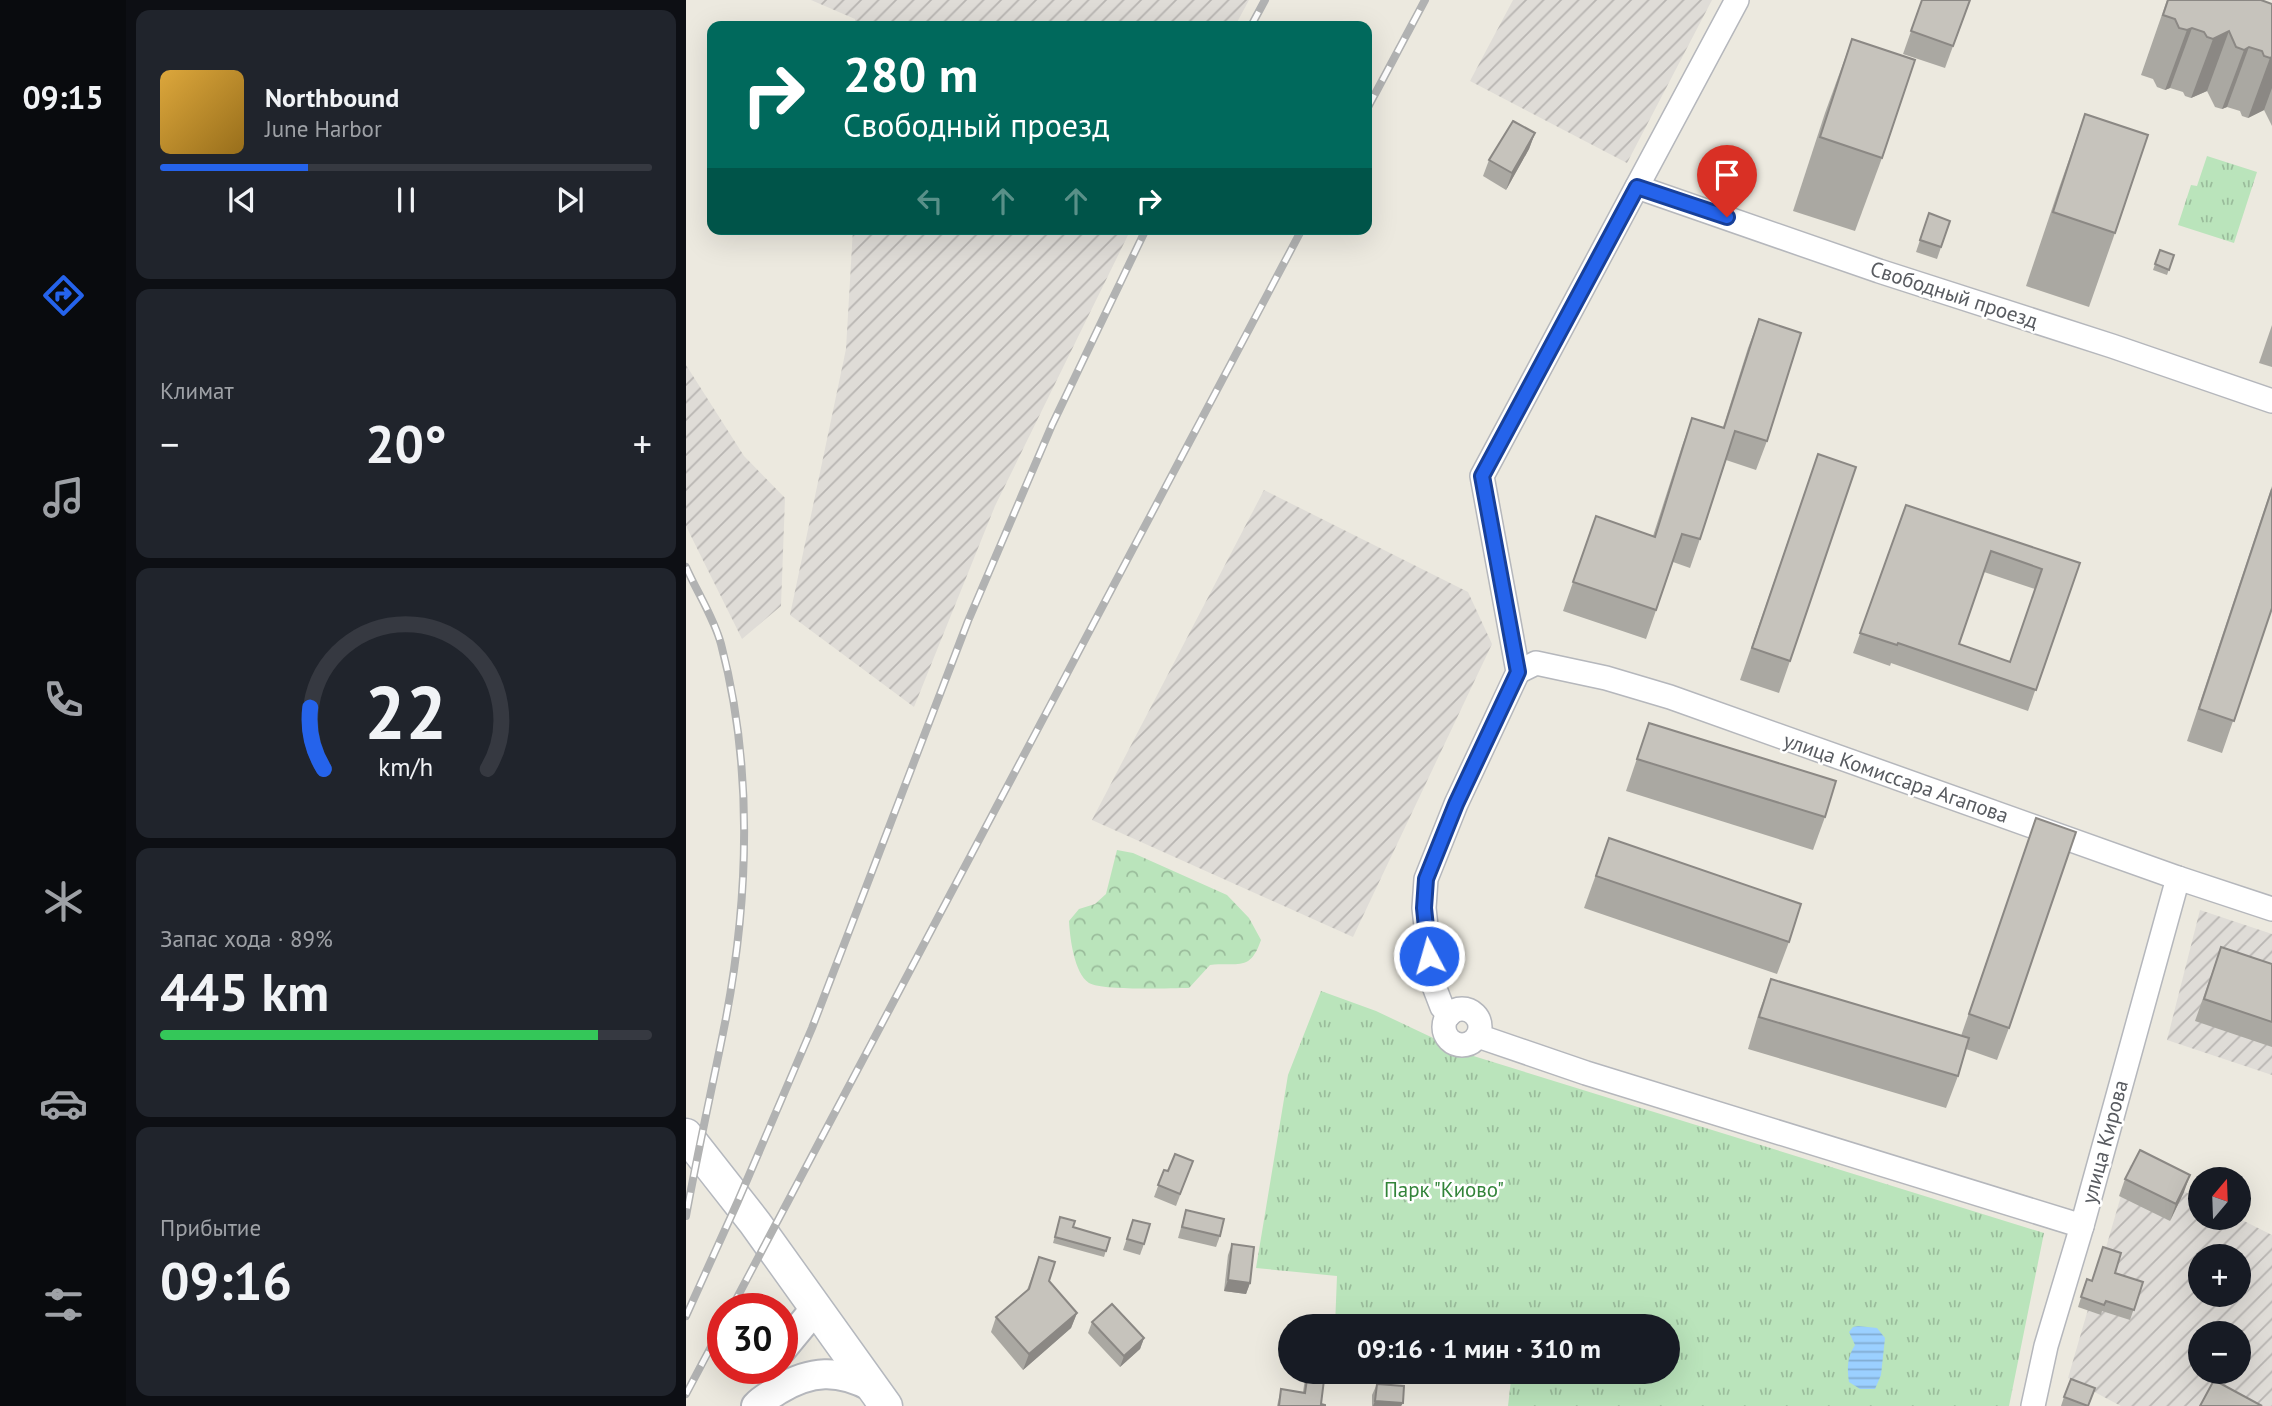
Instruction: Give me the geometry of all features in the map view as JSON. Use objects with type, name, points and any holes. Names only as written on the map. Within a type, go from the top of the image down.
[{"type":"main road","points":[[686,1135],[755,1223],[879,1397]]},
{"type":"street","points":[[1737,0],[1482,476],[1518,672],[1456,804],[1426,879],[1424,908],[1432,981],[1442,1007],[1449,1015],[1445,1031],[1453,1042],[1466,1044],[1478,1036],[1599,1077],[2082,1226]]},
{"type":"street","name":"Свободный проезд","points":[[1637,187],[1879,271],[2272,401]]},
{"type":"street","name":"улица Комиссара Агапова","points":[[1518,672],[1536,663],[1606,678],[1670,697],[2272,909]]},
{"type":"street","name":"улица Кирова","points":[[2033,1406],[2046,1346],[2178,878]]},
{"type":"street","points":[[798,1330],[815,1309]]},
{"type":"street","points":[[756,1406],[784,1387],[818,1373],[854,1378],[879,1397]]},
{"type":"street","points":[[749,1406],[761,1384]]},
{"type":"shaded area","points":[[811,0],[1249,0],[1238,21],[855,19]]},
{"type":"shaded area","points":[[1513,0],[1712,0],[1627,163],[1470,81]]},
{"type":"shaded area","points":[[853,235],[1128,235],[995,506],[914,707],[790,615],[846,349]]},
{"type":"shaded area","points":[[686,365],[744,456],[785,498],[781,606],[742,639],[686,526]]},
{"type":"shaded area","points":[[1264,490],[1468,592],[1492,644],[1353,937],[1092,820]]},
{"type":"shaded area","points":[[2200,910],[2272,934],[2272,1075],[2167,1040]]},
{"type":"shaded area","points":[[2130,1165],[2188,1193],[2188,1230],[2251,1230],[2251,1224],[2272,1235],[2272,1406],[2121,1406],[2068,1378]]},
{"type":"green space","points":[[2207,156],[2257,172],[2234,243],[2178,225],[2191,185],[2197,186]]},
{"type":"green space","points":[[1117,850],[1133,853],[1227,895],[1249,918],[1261,940],[1252,957],[1242,963],[1210,965],[1189,988],[1122,988],[1089,983],[1076,963],[1069,921],[1079,909],[1095,904],[1106,894]]},
{"type":"green space","name":"Парк \"Киово\"","points":[[1321,991],[1376,1011],[1467,1054],[2044,1233],[2009,1406],[1508,1406],[1511,1384],[1680,1384],[1680,1314],[1335,1314],[1337,1276],[1256,1268],[1288,1075]]},
{"type":"water","points":[[1858,1326],[1877,1328],[1885,1338],[1881,1375],[1875,1389],[1860,1389],[1849,1382],[1848,1363],[1855,1345],[1849,1332]]},
{"type":"building","points":[[1922,0],[1970,0],[1953,46],[1911,31]]},
{"type":"building","points":[[2168,0],[2261,0],[2272,4],[2272,57],[2264,56],[2262,51],[2249,47],[2244,50],[2236,47],[2229,31],[2213,39],[2192,28],[2179,28],[2175,19],[2163,15]]},
{"type":"building","points":[[1852,39],[1915,60],[1882,158],[1820,137]]},
{"type":"building","points":[[2085,114],[2148,135],[2115,233],[2053,212]]},
{"type":"building","points":[[1513,121],[1535,133],[1512,173],[1489,160]]},
{"type":"building","points":[[1929,213],[1950,221],[1941,247],[1920,240]]},
{"type":"building","points":[[2160,250],[2174,255],[2169,270],[2155,264]]},
{"type":"building","points":[[1759,319],[1801,333],[1767,441],[1735,431],[1700,539],[1682,534],[1656,610],[1573,582],[1596,516],[1655,537],[1692,418],[1724,428]]},
{"type":"building","points":[[1818,454],[1856,467],[1790,661],[1752,648]]},
{"type":"building","points":[[2272,489],[2272,608],[2234,721],[2199,709]]},
{"type":"building","points":[[1906,505],[2080,563],[2036,690],[1898,643],[1897,645],[1860,633]],"holes":[[[1991,551],[2042,569],[2010,662],[1959,644]]]},
{"type":"building","points":[[1649,723],[1836,781],[1825,817],[1637,759]]},
{"type":"building","points":[[2036,818],[2076,832],[2009,1028],[1969,1014]]},
{"type":"building","points":[[1609,838],[1801,904],[1789,942],[1596,876]]},
{"type":"building","points":[[2221,947],[2272,964],[2272,1022],[2204,999]]},
{"type":"building","points":[[1771,979],[1969,1038],[1958,1076],[1759,1017]]},
{"type":"building","points":[[2140,1150],[2188,1174],[2176,1204],[2125,1179]]},
{"type":"building","points":[[1175,1154],[1193,1161],[1180,1194],[1158,1185]]},
{"type":"building","points":[[1186,1210],[1224,1219],[1220,1236],[1182,1227]]},
{"type":"building","points":[[1060,1217],[1075,1221],[1073,1227],[1110,1238],[1106,1251],[1055,1237]]},
{"type":"building","points":[[1133,1220],[1150,1224],[1144,1244],[1127,1239]]},
{"type":"building","points":[[1232,1244],[1254,1247],[1250,1283],[1228,1280]]},
{"type":"building","points":[[2103,1247],[2121,1253],[2115,1273],[2143,1282],[2134,1310],[2106,1301],[2104,1305],[2081,1297],[2087,1279],[2092,1281]]},
{"type":"building","points":[[1039,1257],[1055,1262],[1049,1281],[1077,1313],[1029,1354],[996,1317],[1029,1289]]},
{"type":"building","points":[[1112,1304],[1144,1338],[1124,1356],[1092,1322]]},
{"type":"building","points":[[2071,1379],[2095,1388],[2088,1406],[2064,1397]]},
{"type":"building","points":[[1306,1384],[1324,1384],[1321,1404],[1325,1406],[1279,1406],[1281,1389],[1305,1393]]},
{"type":"building","points":[[1377,1384],[1404,1386],[1403,1403],[1375,1401]]},
{"type":"building","points":[[2212,1384],[2221,1384],[2262,1406],[2200,1406]]},
{"type":"railway","points":[[1254,21],[1265,0]]},
{"type":"railway","points":[[1372,100],[1425,0]]},
{"type":"railway","points":[[686,1316],[812,1028],[968,621],[1052,425],[1143,235]]},
{"type":"railway","points":[[739,1293],[1299,235]]},
{"type":"railway","points":[[686,567],[721,644],[739,736],[744,831],[743,878],[734,972],[686,1216]]},
{"type":"railway","points":[[686,1394],[707,1354]]},
{"type":"route","points":[[1429,956],[1424,908],[1426,879],[1456,804],[1518,672],[1482,476],[1637,187],[1727,217]]}]
